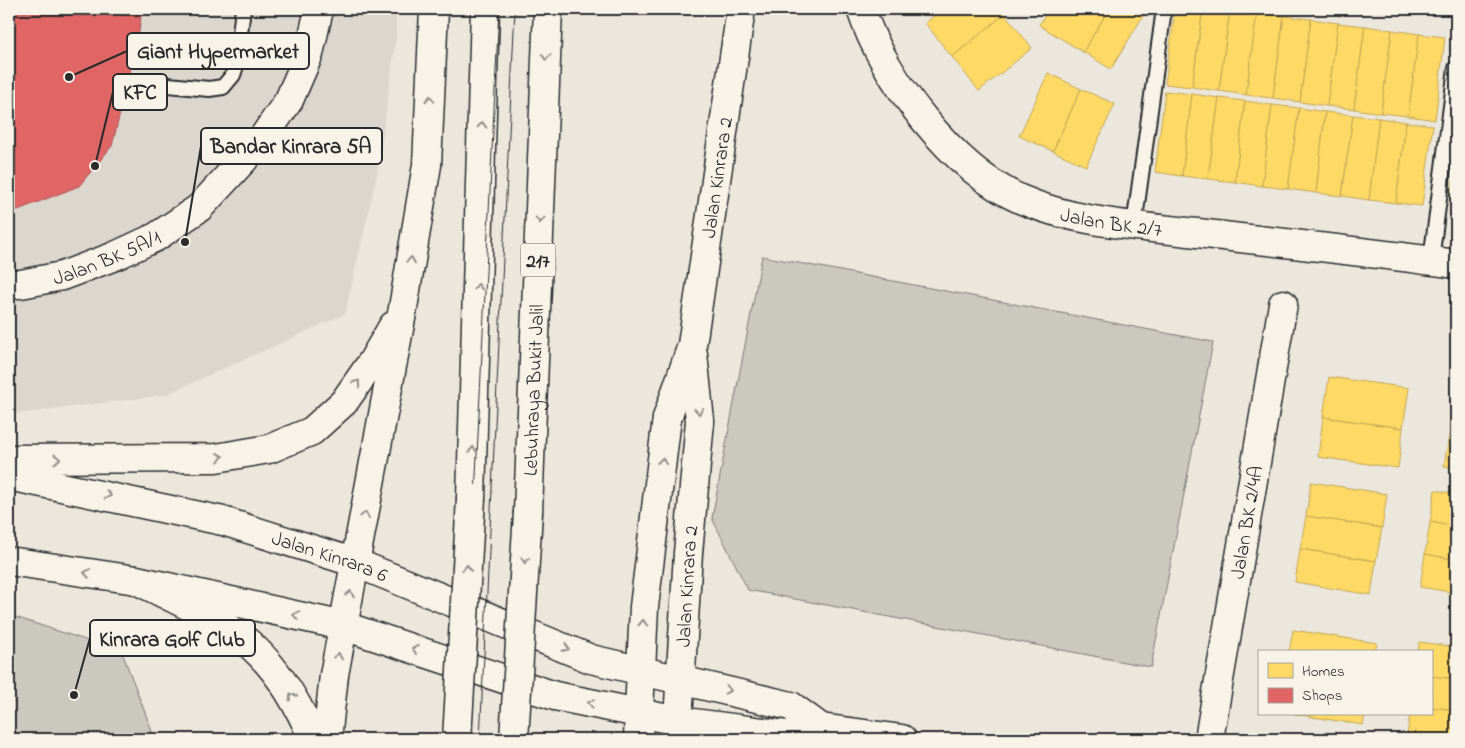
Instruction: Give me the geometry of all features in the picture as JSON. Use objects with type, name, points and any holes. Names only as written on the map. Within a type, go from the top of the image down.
[{"type":"main road","name":"Jalan BK 5A/1","points":[[9,284],[21,284],[62,276],[115,256],[156,237],[198,208],[260,142],[289,100],[309,54],[318,9]]},
{"type":"main road","points":[[327,739],[334,675],[403,308],[426,165],[434,9]]},
{"type":"main road","points":[[457,739],[471,498],[485,9]]},
{"type":"main road","name":"Lebuhraya Bukit Jalil","points":[[514,739],[528,512],[548,9]]},
{"type":"main road","name":"Jalan Kinrara 2","points":[[638,739],[649,565],[668,418],[692,345],[741,9]]},
{"type":"main road","name":"Jalan BK 2/7","points":[[861,9],[890,69],[925,120],[956,153],[985,178],[1019,198],[1059,214],[1134,226],[1444,262]]},
{"type":"main road","name":"Jalan BK 2/4A","points":[[1208,739],[1283,304]]},
{"type":"main road","points":[[9,459],[216,458],[270,449],[312,431],[344,402],[372,362],[403,308]]},
{"type":"main road","name":"Jalan Kinrara 2","points":[[677,730],[688,553],[700,421],[692,345]]},
{"type":"main road","name":"Jalan Kinrara 6","points":[[9,476],[223,521],[356,563],[591,659],[680,678],[791,706],[821,728]]},
{"type":"main road","points":[[9,561],[136,580],[344,626],[555,696],[639,712],[677,730],[786,735],[821,728],[902,739]]},
{"type":"main road","points":[[136,580],[223,624],[260,655],[280,678],[301,711],[313,739]]},
{"type":"lane","points":[[158,84],[209,89],[223,87],[233,75],[236,66],[243,9]]},
{"type":"lane","points":[[1134,226],[1164,9]]},
{"type":"lane","points":[[1444,262],[1456,68]]},
{"type":"shaded area","points":[[9,9],[396,9],[396,37],[378,170],[345,314],[165,395],[9,415]]},
{"type":"shaded area","points":[[762,256],[1213,342],[1151,667],[748,590],[712,518]]},
{"type":"shaded area","points":[[9,615],[122,652],[155,739],[9,739]]},
{"type":"building: Homes","points":[[943,9],[1000,9],[1005,14],[952,57],[925,23]]},
{"type":"building: Homes","points":[[1049,9],[1109,9],[1083,52],[1039,25]]},
{"type":"building: Homes","points":[[1109,9],[1131,9],[1143,16],[1111,69],[1083,52]]},
{"type":"building: Homes","points":[[1175,9],[1203,9],[1192,87],[1165,84]]},
{"type":"building: Homes","points":[[1203,9],[1230,9],[1219,91],[1192,87]]},
{"type":"building: Homes","points":[[1230,9],[1257,12],[1246,95],[1219,91]]},
{"type":"building: Homes","points":[[1257,12],[1284,16],[1273,98],[1246,95]]},
{"type":"building: Homes","points":[[1005,14],[1032,48],[979,91],[952,57]]},
{"type":"building: Homes","points":[[1284,16],[1311,19],[1300,102],[1273,98]]},
{"type":"building: Homes","points":[[1311,19],[1338,23],[1327,106],[1300,102]]},
{"type":"building: Homes","points":[[1338,23],[1365,26],[1354,109],[1327,106]]},
{"type":"building: Homes","points":[[1365,26],[1392,30],[1381,113],[1354,109]]},
{"type":"building: Homes","points":[[1392,30],[1419,34],[1408,116],[1381,113]]},
{"type":"building: Homes","points":[[1419,34],[1445,37],[1435,120],[1408,116]]},
{"type":"building: Homes","points":[[1048,73],[1081,89],[1053,151],[1019,136]]},
{"type":"building: Homes","points":[[1081,89],[1115,104],[1086,166],[1053,151]]},
{"type":"building: Homes","points":[[1165,91],[1192,94],[1182,176],[1155,172]]},
{"type":"building: Homes","points":[[1192,94],[1219,98],[1208,179],[1182,176]]},
{"type":"building: Homes","points":[[1219,98],[1245,101],[1235,182],[1208,179]]},
{"type":"building: Homes","points":[[1245,101],[1272,105],[1262,186],[1235,182]]},
{"type":"building: Homes","points":[[1272,105],[1299,108],[1288,189],[1262,186]]},
{"type":"building: Homes","points":[[1299,108],[1325,112],[1316,193],[1288,189]]},
{"type":"building: Homes","points":[[1325,112],[1353,115],[1342,196],[1316,193]]},
{"type":"building: Homes","points":[[1353,115],[1379,118],[1369,200],[1342,196]]},
{"type":"building: Homes","points":[[1379,118],[1406,122],[1396,203],[1369,200]]},
{"type":"building: Homes","points":[[1406,122],[1433,125],[1422,206],[1396,203]]},
{"type":"building: Homes","points":[[1456,157],[1456,207],[1450,206]]},
{"type":"building: Homes","points":[[1329,377],[1409,388],[1403,428],[1323,417]]},
{"type":"building: Homes","points":[[1454,405],[1456,406],[1456,437],[1449,436]]},
{"type":"building: Homes","points":[[1323,417],[1403,428],[1398,468],[1318,457]]},
{"type":"building: Homes","points":[[1449,436],[1456,437],[1456,468],[1444,466]]},
{"type":"building: Homes","points":[[1311,482],[1387,494],[1382,528],[1306,516]]},
{"type":"building: Homes","points":[[1435,490],[1456,494],[1456,527],[1430,522]]},
{"type":"building: Homes","points":[[1306,516],[1382,528],[1376,561],[1300,549]]},
{"type":"building: Homes","points":[[1430,522],[1456,527],[1456,560],[1425,554]]},
{"type":"building: Homes","points":[[1300,549],[1376,561],[1371,595],[1295,582]]},
{"type":"building: Homes","points":[[1425,554],[1456,560],[1456,593],[1420,587]]},
{"type":"building: Homes","points":[[1293,630],[1377,643],[1375,650],[1289,650]]},
{"type":"building: Homes","points":[[1419,642],[1456,647],[1456,679],[1432,676],[1432,650],[1418,650]]},
{"type":"building: Homes","points":[[1432,676],[1456,679],[1456,710],[1432,707]]},
{"type":"building: Homes","points":[[1432,707],[1456,710],[1456,739],[1407,735],[1410,716],[1432,716]]},
{"type":"building: Homes","points":[[1307,716],[1365,716],[1363,725]]},
{"type":"building: Homes","points":[[1407,735],[1434,739],[1406,739]]},
{"type":"building: Shops","points":[[9,9],[142,9],[138,39],[112,146],[79,186],[18,210],[9,209]]},
{"type":"tram line","points":[[463,739],[499,9]]},
{"type":"tram line","points":[[480,739],[515,9]]},
{"type":"place","name":"Giant Hypermarket","points":[[69,77]]},
{"type":"place","name":"KFC","points":[[95,166]]},
{"type":"place","name":"Bandar Kinrara 5A","points":[[185,242]]},
{"type":"place","name":"Kinrara Golf Club","points":[[74,695]]}]
